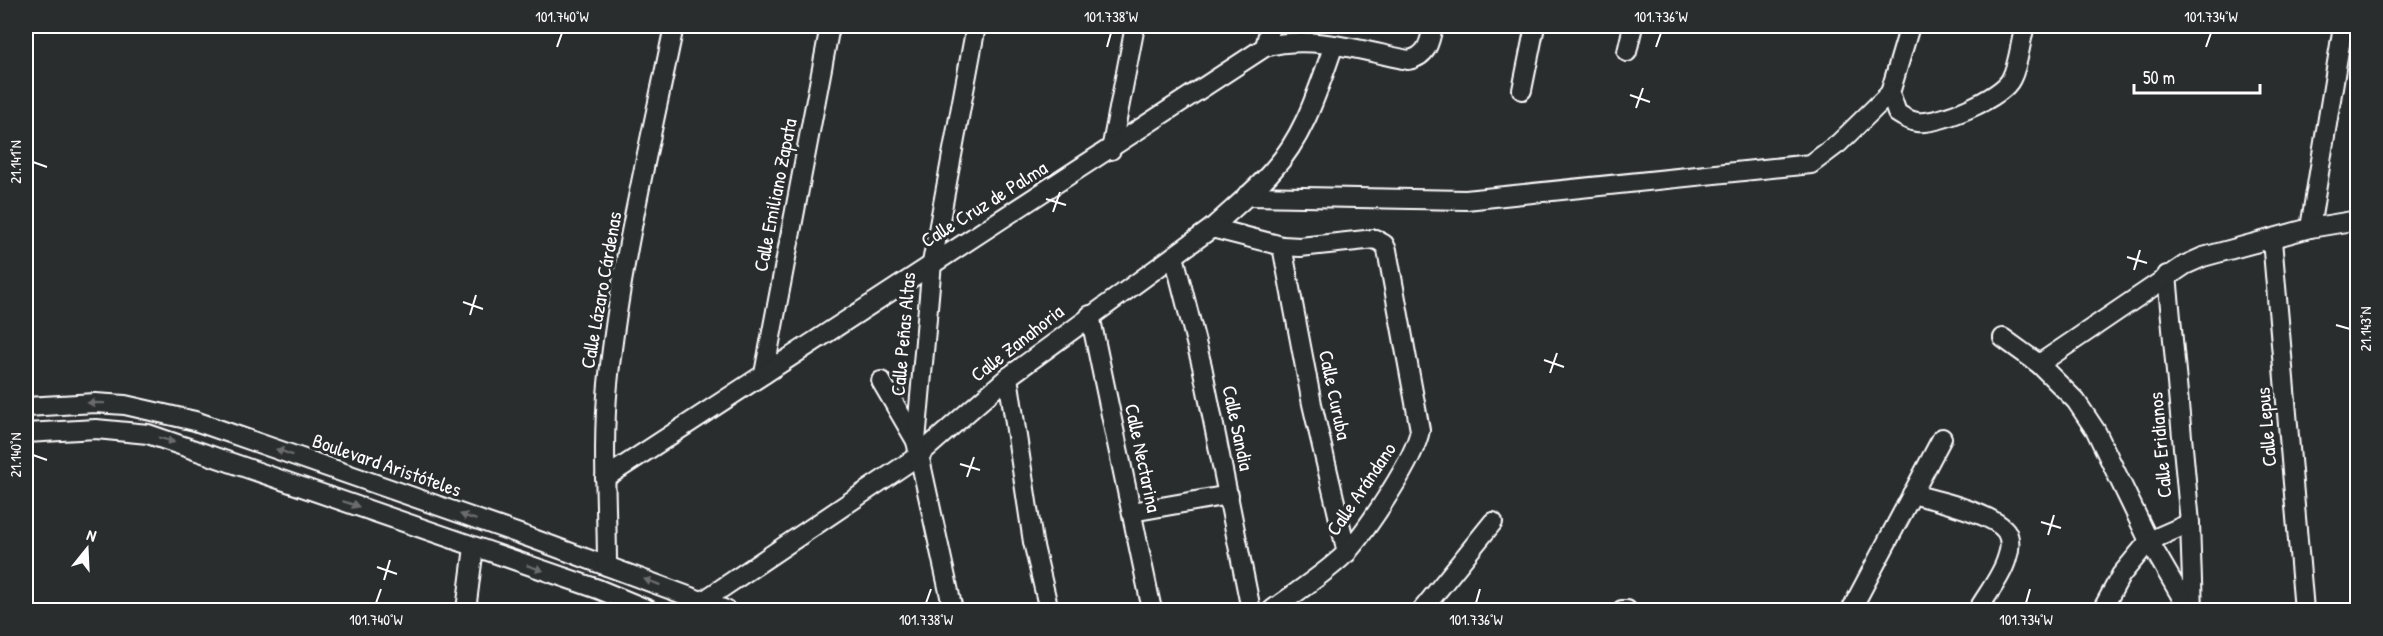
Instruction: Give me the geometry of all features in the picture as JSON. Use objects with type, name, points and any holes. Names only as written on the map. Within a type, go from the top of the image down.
[{"type":"street","name":"Calle Lázaro Cárdenas","points":[[607,566],[605,478],[608,384],[616,324],[674,26]]},
{"type":"street","name":"Calle Emiliano Zapata","points":[[764,374],[830,26]]},
{"type":"street","name":"Calle Peñas Altas","points":[[952,610],[917,448],[932,263],[976,26]]},
{"type":"street","points":[[1111,150],[1135,26]]},
{"type":"street","points":[[1265,47],[1270,26]]},
{"type":"street","name":"Calle Cruz de Palma","points":[[605,478],[932,263],[1111,150],[1265,47],[1291,43],[1334,45],[1408,60],[1418,58],[1425,52],[1433,26]]},
{"type":"street","points":[[1522,90],[1534,26]]},
{"type":"street","points":[[1627,52],[1634,26]]},
{"type":"street","points":[[1246,196],[1466,200],[1811,164],[1839,142],[1890,93],[1910,26]]},
{"type":"street","points":[[1890,93],[1896,113],[1916,122],[1929,122],[1995,96],[2011,79],[2025,26]]},
{"type":"street","points":[[2310,228],[2343,26]]},
{"type":"street","name":"Calle Zanahoria","points":[[703,601],[917,448],[1008,376],[1212,228],[1274,170],[1292,146],[1312,108],[1334,45]]},
{"type":"street","points":[[2039,364],[2167,275],[2203,257],[2310,228],[2358,220]]},
{"type":"street","points":[[1212,228],[1282,246]]},
{"type":"street","name":"Calle Arándano","points":[[1272,610],[1347,553],[1406,465],[1414,451],[1420,430],[1387,250],[1380,240],[1369,238],[1308,246],[1282,246]]},
{"type":"street","name":"Calle Lepus","points":[[2272,240],[2304,610]]},
{"type":"street","name":"Calle Curuba","points":[[1282,246],[1312,404],[1347,553]]},
{"type":"street","name":"Calle Sandia","points":[[1174,256],[1202,366],[1251,610]]},
{"type":"street","name":"Calle Eridianos","points":[[2167,275],[2190,523],[2191,610]]},
{"type":"street","name":"Calle Nectarina","points":[[1090,315],[1152,610]]},
{"type":"street","points":[[2003,338],[2039,364],[2076,401],[2096,431],[2150,542],[2191,610]]},
{"type":"street","points":[[1008,376],[1033,542],[1049,610]]},
{"type":"street","points":[[882,381],[917,448]]},
{"type":"street","name":"Boulevard Aristóteles","points":[[26,407],[95,403],[125,405],[195,420],[726,610]]},
{"type":"street","points":[[26,433],[96,429],[148,434],[598,590],[649,610]]},
{"type":"street","points":[[1851,610],[1942,438]]},
{"type":"street","points":[[1912,494],[1987,518],[2001,525],[2008,534],[2010,544],[2007,559],[1978,610]]},
{"type":"street","points":[[1132,512],[1229,495]]},
{"type":"street","points":[[1422,610],[1493,522]]},
{"type":"street","points":[[2102,610],[2121,575],[2150,542],[2190,523]]},
{"type":"street","points":[[466,610],[474,548]]},
{"type":"street","points":[[1622,610],[1627,610]]}]
